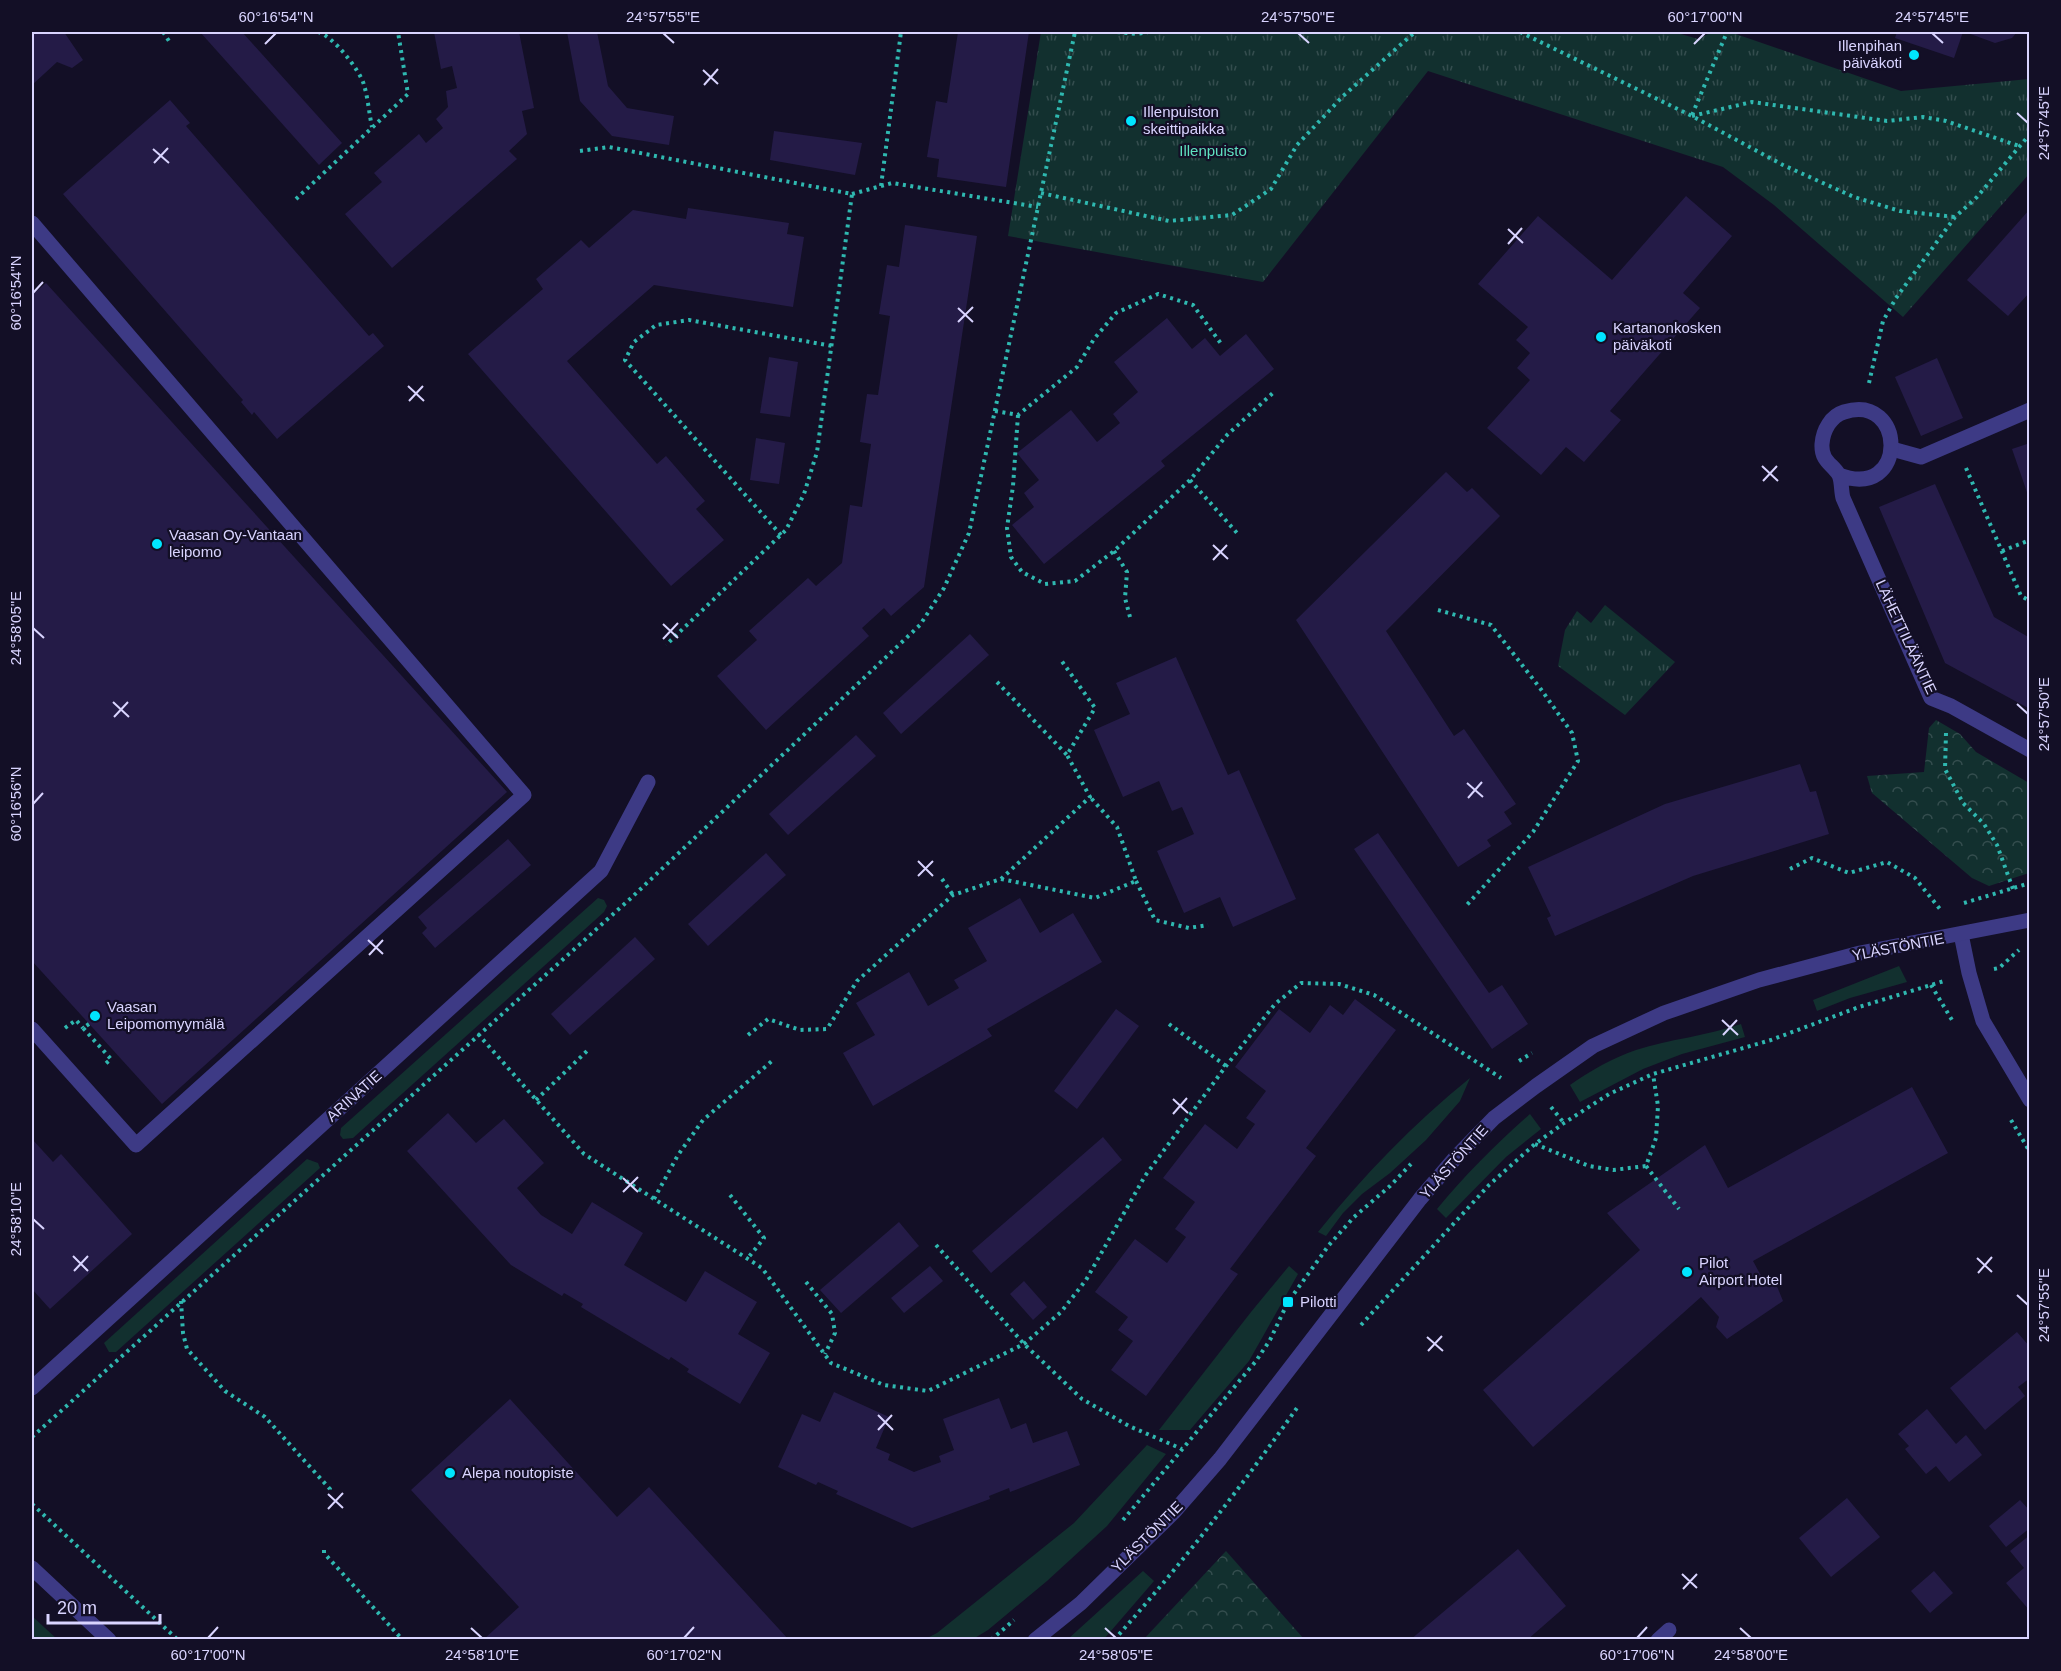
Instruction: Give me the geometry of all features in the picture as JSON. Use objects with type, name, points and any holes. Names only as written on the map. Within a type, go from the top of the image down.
[{"type":"street","points":[[32,223],[524,795],[136,1145],[32,1029]]},
{"type":"street","name":"LÄHETTILÄÄNTIE","points":[[1864,410],[1852,409],[1840,413],[1831,421],[1825,430],[1822,451],[1828,465],[1839,475],[1843,498],[1931,698],[1951,706],[2030,750]]},
{"type":"street","points":[[1839,475],[1860,480],[1872,477],[1890,458],[1892,436],[1888,428],[1878,415],[1864,410]]},
{"type":"street","points":[[1892,449],[1921,458],[2030,410]]},
{"type":"street","name":"ARINATIE","points":[[32,1388],[601,871],[648,782]]},
{"type":"street","name":"YLÄSTÖNTIE","points":[[1035,1640],[1081,1603],[1173,1513],[1220,1459],[1420,1199],[1494,1118],[1536,1086],[1593,1046],[1664,1013],[1770,977],[1860,953],[2030,920]]},
{"type":"street","points":[[1961,934],[1969,973],[1983,1021],[2030,1100]]},
{"type":"street","points":[[32,1568],[110,1640]]},
{"type":"path","points":[[163,32],[171,44]]},
{"type":"path","points":[[318,32],[324,33],[346,56],[364,82],[372,128]]},
{"type":"path","points":[[296,199],[408,94],[398,32]]},
{"type":"path","points":[[881,186],[902,32]]},
{"type":"path","points":[[1117,32],[1136,34],[1148,32]]},
{"type":"path","points":[[1041,193],[1169,221],[1232,215],[1271,189],[1297,145],[1342,96],[1414,32]]},
{"type":"path","points":[[1520,32],[1692,116],[1783,165],[1854,197],[1900,210],[1955,217]]},
{"type":"path","points":[[1692,116],[1727,32]]},
{"type":"path","points":[[1692,116],[1752,102],[1887,121],[1923,117],[1946,121],[2019,146]]},
{"type":"path","points":[[1864,410],[1883,321],[1896,298],[1955,217],[1977,197],[2030,134]]},
{"type":"path","points":[[580,151],[609,147],[852,194],[892,183],[1038,207]]},
{"type":"path","points":[[666,645],[786,530],[804,494],[817,452],[852,194]]},
{"type":"path","points":[[1222,345],[1193,305],[1158,294],[1116,313],[1094,339],[1077,367],[1018,415],[1013,486],[1006,528],[1011,557],[1022,572],[1045,584],[1075,582],[1114,551],[1190,480],[1227,435],[1274,392]]},
{"type":"path","points":[[781,535],[625,360],[634,342],[656,325],[689,320],[831,346]]},
{"type":"path","points":[[995,411],[1018,415]]},
{"type":"path","points":[[1964,464],[2021,596],[2030,601]]},
{"type":"path","points":[[1190,480],[1237,533]]},
{"type":"path","points":[[2002,551],[2030,540]]},
{"type":"path","points":[[1114,551],[1127,572],[1125,598],[1130,617]]},
{"type":"path","points":[[1438,610],[1491,626],[1572,733],[1578,761],[1533,832],[1465,907]]},
{"type":"path","points":[[1061,660],[1095,708],[1066,755]]},
{"type":"path","points":[[997,682],[1066,755],[1090,797],[1117,827],[1136,881],[1155,920],[1189,928],[1208,925]]},
{"type":"path","points":[[1951,706],[1946,726],[1945,770],[1963,803],[1984,824],[1997,845],[2013,888],[2030,883]]},
{"type":"path","points":[[748,1035],[768,1019],[800,1030],[826,1029],[856,981],[953,895],[1000,879],[1090,797]]},
{"type":"path","points":[[1790,869],[1812,858],[1849,873],[1887,862],[1915,878],[1941,909]]},
{"type":"path","points":[[942,879],[953,895]]},
{"type":"path","points":[[1000,879],[1095,898],[1136,881]]},
{"type":"path","points":[[1356,1331],[1489,1185],[1535,1144],[1609,1094],[1653,1074],[1771,1040],[1859,1007],[1969,973],[1999,968],[2020,950],[2030,948]]},
{"type":"path","points":[[478,1034],[584,1154],[762,1268],[831,1363],[884,1385],[928,1391],[1024,1344],[1061,1312],[1086,1280],[1145,1176],[1275,1004],[1301,983],[1339,984],[1374,994],[1501,1078]]},
{"type":"path","points":[[76,1020],[111,1059],[82,1084]]},
{"type":"path","points":[[83,1028],[88,1024]]},
{"type":"path","points":[[1169,1024],[1226,1066]]},
{"type":"path","points":[[536,1100],[588,1050]]},
{"type":"path","points":[[654,1199],[678,1155],[703,1120],[772,1061]]},
{"type":"path","points":[[1513,1066],[1519,1061],[1563,1123]]},
{"type":"path","points":[[1492,1086],[1507,1072]]},
{"type":"path","points":[[1646,1166],[1656,1138],[1658,1106],[1653,1074]]},
{"type":"path","points":[[1535,1144],[1589,1166],[1613,1170],[1646,1166]]},
{"type":"path","points":[[1121,1523],[1256,1361],[1270,1340],[1288,1302],[1329,1245],[1354,1217],[1390,1186],[1414,1161]]},
{"type":"path","points":[[1646,1166],[1679,1209]]},
{"type":"path","points":[[730,1195],[764,1239],[748,1258]]},
{"type":"path","points":[[936,1245],[1024,1344],[1082,1399],[1130,1426],[1182,1449]]},
{"type":"path","points":[[806,1282],[832,1314],[835,1334],[825,1354]]},
{"type":"path","points":[[182,1301],[183,1333],[187,1349],[225,1391],[266,1417],[330,1489],[330,1493]]},
{"type":"path","points":[[1114,1640],[1245,1482],[1306,1396]]},
{"type":"path","points":[[32,1504],[178,1640]]},
{"type":"path","points":[[324,1550],[324,1553],[400,1637]]},
{"type":"path","points":[[991,1640],[1021,1615]]},
{"type":"green space","name":"Illenpuisto","points":[[1041,32],[1674,32],[1698,39],[1712,32],[1730,32],[1901,91],[2029,79],[2029,174],[1903,317],[1774,205],[1723,167],[1428,71],[1263,282],[1008,236]]},
{"type":"green space","points":[[1605,605],[1675,662],[1625,715],[1558,666],[1565,630],[1577,611],[1591,623]]},
{"type":"green space","points":[[1936,720],[1960,734],[1976,752],[2029,783],[2029,873],[1989,886],[1972,878],[1872,793],[1867,776],[1924,772],[1929,728]]},
{"type":"green space","points":[[598,898],[604,900],[607,906],[604,912],[353,1138],[343,1139],[340,1135],[341,1128]]},
{"type":"green space","points":[[1899,966],[1907,982],[1850,998],[1817,1011],[1813,1000]]},
{"type":"green space","points":[[1741,1024],[1745,1037],[1682,1054],[1643,1069],[1580,1102],[1570,1085],[1602,1065],[1636,1050]]},
{"type":"green space","points":[[1470,1078],[1460,1101],[1426,1140],[1390,1173],[1362,1194],[1343,1213],[1326,1236],[1318,1232],[1390,1151]]},
{"type":"green space","points":[[1530,1114],[1541,1129],[1506,1157],[1446,1218],[1437,1209],[1482,1160]]},
{"type":"green space","points":[[307,1159],[318,1163],[320,1168],[116,1352],[109,1352],[104,1343]]},
{"type":"green space","points":[[1289,1266],[1298,1274],[1249,1361],[1190,1430],[1159,1430],[1251,1312]]},
{"type":"green space","points":[[1147,1445],[1166,1454],[1107,1526],[1047,1581],[988,1630],[973,1639],[925,1639],[937,1633],[1074,1523]]},
{"type":"green space","points":[[1226,1551],[1304,1639],[1144,1639]]},
{"type":"green space","points":[[1143,1571],[1154,1581],[1104,1639],[1068,1639]]},
{"type":"green space","points":[[32,1616],[57,1639],[32,1639]]},
{"type":"building","points":[[32,32],[64,32],[83,60],[72,68],[57,62],[32,85]]},
{"type":"building","points":[[200,32],[242,32],[342,143],[319,165]]},
{"type":"building","points":[[434,32],[519,32],[534,108],[522,111],[527,134],[509,151],[517,159],[392,268],[345,214],[382,182],[374,173],[419,134],[426,143],[443,128],[436,119],[448,107],[446,91],[457,88],[452,66],[441,69]]},
{"type":"building","points":[[567,32],[597,32],[608,86],[627,108],[674,116],[669,145],[612,136],[580,101]]},
{"type":"building","points":[[958,32],[1029,32],[1006,187],[937,177],[939,159],[927,157],[936,101],[947,103]]},
{"type":"building","points":[[1897,32],[1963,32],[1954,58],[1895,38]]},
{"type":"building","points":[[1965,32],[2017,32],[2012,38],[1995,43]]},
{"type":"building","points":[[170,100],[190,123],[186,126],[369,336],[373,333],[384,346],[277,439],[254,412],[252,415],[241,402],[243,400],[63,194]]},
{"type":"building","points":[[774,131],[862,143],[855,175],[770,160]]},
{"type":"building","points":[[1686,196],[1732,236],[1683,293],[1700,308],[1610,411],[1621,420],[1584,462],[1566,447],[1541,475],[1487,428],[1530,380],[1517,368],[1530,353],[1516,340],[1528,327],[1478,284],[1538,216],[1612,280]]},
{"type":"building","points":[[688,208],[789,223],[787,234],[804,237],[793,307],[654,285],[567,361],[657,464],[666,456],[705,501],[696,509],[724,540],[671,586],[468,354],[543,289],[536,279],[581,240],[589,248],[633,210],[686,219]]},
{"type":"building","points":[[2030,209],[2030,292],[2008,316],[1967,280]]},
{"type":"building","points":[[905,225],[977,236],[924,587],[891,616],[884,608],[862,628],[869,636],[766,730],[717,676],[757,640],[749,631],[808,578],[816,586],[842,563],[850,505],[862,507],[871,444],[860,442],[867,394],[878,395],[890,316],[879,314],[887,265],[899,267]]},
{"type":"building","name":"Vaasan Oy-Vantaan leipomo","points":[[46,283],[507,792],[162,1104],[32,961],[32,295]]},
{"type":"building","points":[[1167,318],[1192,349],[1205,338],[1220,356],[1246,334],[1274,369],[1161,461],[1165,466],[1044,564],[1012,525],[1034,507],[1024,493],[1039,480],[1017,453],[1071,410],[1097,442],[1120,423],[1113,414],[1138,392],[1114,362]]},
{"type":"building","points":[[769,357],[798,362],[790,417],[760,413]]},
{"type":"building","points":[[1937,358],[1963,418],[1921,436],[1895,377]]},
{"type":"building","points":[[756,438],[785,443],[779,484],[750,480]]},
{"type":"building","points":[[2030,443],[2030,498],[2029,498],[2012,449]]},
{"type":"building","points":[[1446,472],[1467,492],[1472,488],[1500,516],[1386,631],[1454,736],[1464,729],[1516,804],[1504,812],[1512,824],[1487,840],[1491,846],[1458,867],[1296,620]]},
{"type":"building","points":[[1935,484],[1994,617],[2030,638],[2030,709],[1945,663],[1879,507]]},
{"type":"building","points":[[970,634],[989,655],[901,734],[883,713]]},
{"type":"building","points":[[1176,657],[1228,775],[1239,770],[1296,899],[1233,927],[1220,897],[1184,913],[1157,851],[1194,834],[1182,807],[1172,811],[1159,781],[1123,797],[1094,730],[1130,714],[1116,683]]},
{"type":"building","points":[[856,735],[876,756],[788,835],[769,814]]},
{"type":"building","points":[[1800,764],[1810,792],[1816,791],[1829,834],[1693,876],[1555,936],[1547,918],[1551,916],[1528,867],[1665,804]]},
{"type":"building","points":[[1378,833],[1489,993],[1502,985],[1528,1024],[1492,1049],[1354,849]]},
{"type":"building","points":[[508,839],[531,865],[435,948],[422,933],[427,928],[418,917]]},
{"type":"building","points":[[766,853],[786,875],[708,946],[688,924]]},
{"type":"building","points":[[1020,898],[1040,933],[1073,913],[1102,962],[987,1029],[992,1036],[873,1106],[843,1053],[875,1035],[856,1003],[909,972],[928,1006],[959,988],[954,980],[987,961],[968,928]]},
{"type":"building","points":[[635,937],[655,959],[570,1035],[551,1014]]},
{"type":"building","points":[[1355,999],[1396,1030],[1306,1148],[1316,1156],[1230,1269],[1238,1274],[1146,1396],[1111,1370],[1133,1341],[1118,1330],[1128,1317],[1095,1292],[1135,1239],[1167,1263],[1186,1237],[1175,1229],[1195,1202],[1163,1178],[1205,1124],[1237,1149],[1255,1124],[1246,1118],[1266,1091],[1235,1067],[1279,1009],[1310,1033],[1330,1005],[1343,1015]]},
{"type":"building","points":[[1116,1009],[1139,1026],[1077,1109],[1054,1091]]},
{"type":"building","name":"Pilot Airport Hotel","points":[[1912,1087],[1948,1153],[1753,1261],[1765,1283],[1776,1284],[1783,1301],[1727,1339],[1716,1327],[1719,1317],[1701,1297],[1533,1447],[1483,1390],[1640,1250],[1607,1213],[1705,1145],[1728,1188]]},
{"type":"building","points":[[448,1113],[476,1143],[504,1119],[544,1163],[517,1188],[541,1215],[572,1234],[592,1202],[643,1233],[624,1265],[686,1302],[705,1271],[757,1302],[738,1334],[770,1353],[740,1404],[687,1372],[689,1369],[671,1357],[669,1360],[581,1307],[583,1304],[564,1293],[562,1296],[511,1265],[407,1151]]},
{"type":"building","points":[[1103,1137],[1122,1160],[991,1273],[972,1251]]},
{"type":"building","points":[[32,1139],[53,1162],[61,1154],[132,1234],[50,1309],[32,1289]]},
{"type":"building","points":[[899,1222],[919,1246],[841,1313],[820,1290]]},
{"type":"building","points":[[930,1266],[943,1281],[904,1313],[891,1298]]},
{"type":"building","points":[[1024,1281],[1047,1307],[1033,1320],[1010,1294]]},
{"type":"building","points":[[2017,1332],[2030,1347],[2030,1378],[2018,1387],[2025,1396],[1985,1430],[1950,1388]]},
{"type":"building","points":[[834,1392],[889,1417],[876,1448],[890,1454],[888,1460],[914,1472],[941,1462],[939,1456],[954,1450],[943,1419],[999,1398],[1011,1429],[1026,1423],[1033,1443],[1067,1431],[1080,1465],[1010,1492],[1009,1488],[989,1496],[990,1499],[912,1528],[836,1494],[838,1491],[818,1482],[816,1485],[778,1467],[802,1414],[820,1422]]},
{"type":"building","points":[[510,1399],[617,1517],[649,1487],[789,1640],[483,1640],[519,1607],[411,1490]]},
{"type":"building","points":[[1927,1409],[1956,1444],[1966,1435],[1982,1455],[1949,1482],[1936,1466],[1926,1474],[1905,1449],[1909,1446],[1898,1434]]},
{"type":"building","points":[[1847,1498],[1880,1537],[1831,1577],[1799,1538]]},
{"type":"building","points":[[2020,1500],[2030,1511],[2030,1528],[2006,1547],[1989,1526]]},
{"type":"building","points":[[2030,1535],[2030,1611],[2006,1583],[2024,1568],[2010,1551]]},
{"type":"building","points":[[1518,1549],[1566,1606],[1527,1640],[1410,1640]]},
{"type":"building","points":[[1934,1571],[1953,1593],[1930,1613],[1911,1591]]},
{"type":"place","name":"Illenpihan päiväkoti","points":[[1914,55]]},
{"type":"place","name":"Illenpuiston skeittipaikka","points":[[1131,121]]},
{"type":"place","name":"Kartanonkosken päiväkoti","points":[[1601,337]]},
{"type":"place","name":"Vaasan Oy-Vantaan leipomo","points":[[157,544]]},
{"type":"place","name":"Vaasan Leipomomyymälä","points":[[95,1016]]},
{"type":"place","name":"Pilot Airport Hotel","points":[[1687,1272]]},
{"type":"place","name":"Pilotti","points":[[1288,1302]]},
{"type":"place","name":"Alepa noutopiste","points":[[450,1473]]}]
